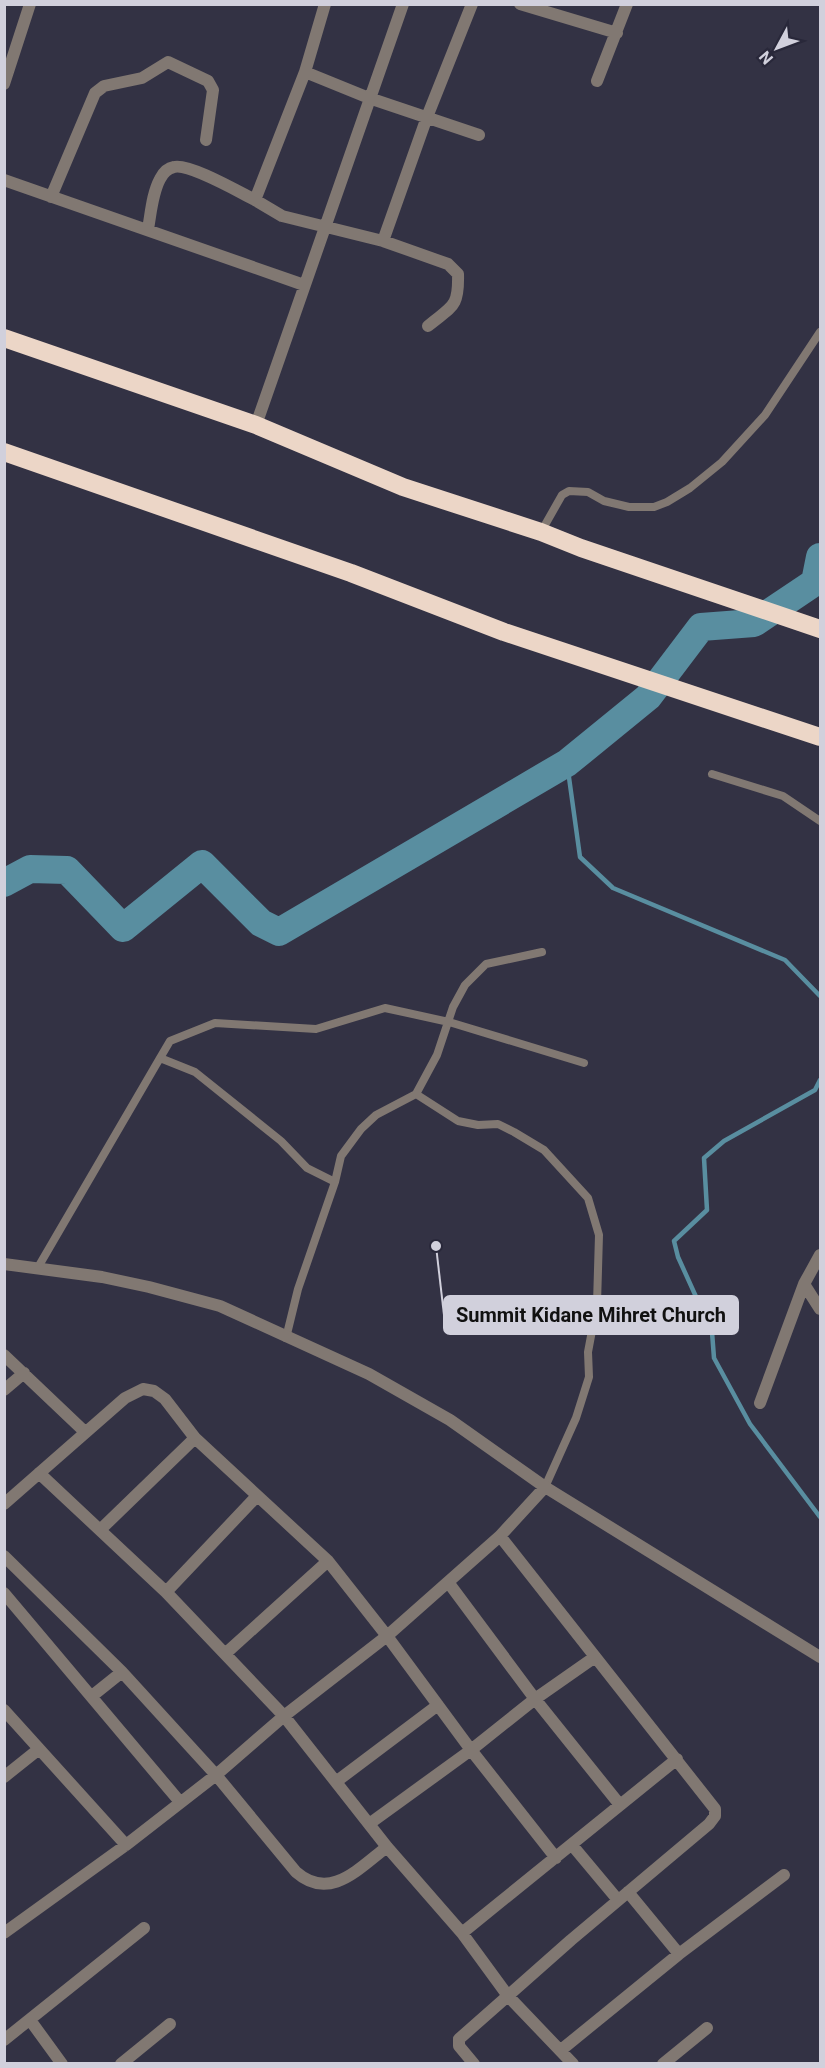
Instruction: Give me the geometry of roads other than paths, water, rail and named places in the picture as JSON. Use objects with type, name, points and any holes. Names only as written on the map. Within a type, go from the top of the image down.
[{"type":"highway","points":[[4,338],[256,425],[403,487],[541,532],[581,548],[820,629]]},
{"type":"highway","points":[[4,452],[351,573],[504,632],[819,737]]},
{"type":"street","points":[[4,84],[30,4]]},
{"type":"street","points":[[255,200],[304,72],[325,4]]},
{"type":"street","points":[[256,425],[403,4]]},
{"type":"street","points":[[383,241],[427,117],[472,4]]},
{"type":"street","points":[[520,4],[617,33]]},
{"type":"street","points":[[597,81],[627,4]]},
{"type":"street","points":[[51,198],[95,93],[104,86],[142,78],[168,62],[208,81],[213,90],[206,140]]},
{"type":"street","points":[[304,72],[369,98],[479,135]]},
{"type":"street","points":[[148,229],[155,191],[167,169],[176,166],[195,170],[282,216],[383,241],[448,264],[458,274],[458,291],[454,304],[428,326]]},
{"type":"street","points":[[4,180],[304,285]]},
{"type":"street","points":[[760,1402],[804,1284],[820,1255]]},
{"type":"street","points":[[4,1264],[102,1277],[220,1306],[286,1338],[344,1362],[418,1400],[545,1487],[820,1657]]},
{"type":"street","points":[[804,1284],[820,1309]]},
{"type":"street","points":[[4,1354],[86,1432]]},
{"type":"street","points":[[4,1390],[24,1373]]},
{"type":"street","points":[[4,1504],[125,1398],[143,1389],[154,1391],[165,1399],[195,1438],[328,1561],[555,1858]]},
{"type":"street","points":[[100,1530],[195,1438]]},
{"type":"street","points":[[39,1473],[166,1592],[284,1716],[387,1847],[462,1933],[508,1996],[573,2064]]},
{"type":"street","points":[[5,1930],[126,1845],[216,1775],[284,1716],[387,1636],[500,1536],[545,1487]]},
{"type":"street","points":[[166,1592],[258,1496]]},
{"type":"street","points":[[474,2064],[459,2046],[459,2039],[709,1824],[715,1816],[715,1809],[711,1803],[500,1536]]},
{"type":"street","points":[[4,1556],[122,1672],[216,1775],[306,1881],[319,1884],[335,1883],[346,1878],[387,1847]]},
{"type":"street","points":[[225,1654],[328,1561]]},
{"type":"street","points":[[448,1582],[535,1699],[620,1805]]},
{"type":"street","points":[[4,1593],[180,1802]]},
{"type":"street","points":[[369,1824],[471,1750],[535,1699],[595,1657]]},
{"type":"street","points":[[92,1696],[122,1672]]},
{"type":"street","points":[[337,1781],[438,1705]]},
{"type":"street","points":[[4,1710],[126,1845]]},
{"type":"street","points":[[4,1777],[39,1749]]},
{"type":"street","points":[[462,1933],[677,1759]]},
{"type":"street","points":[[572,1845],[679,1954]]},
{"type":"street","points":[[561,2050],[679,1954],[784,1875]]},
{"type":"street","points":[[4,2040],[144,1928]]},
{"type":"street","points":[[30,2020],[62,2064]]},
{"type":"street","points":[[121,2064],[170,2024]]},
{"type":"street","points":[[663,2064],[707,2028]]},
{"type":"lane","points":[[541,532],[562,495],[569,491],[588,492],[604,501],[629,507],[654,507],[690,488],[722,462],[765,415],[820,332]]},
{"type":"lane","points":[[712,774],[783,796],[820,821]]},
{"type":"lane","points":[[286,1338],[298,1289],[335,1182],[341,1156],[376,1115],[416,1094],[437,1055],[453,1007],[465,985],[486,964],[542,952]]},
{"type":"lane","points":[[37,1269],[170,1041],[188,1032],[215,1023],[316,1029],[385,1008],[449,1022],[584,1063]]},
{"type":"lane","points":[[160,1058],[195,1072],[281,1141],[307,1168],[335,1182]]},
{"type":"lane","points":[[416,1094],[458,1121],[478,1125],[498,1124],[544,1150],[588,1198],[599,1235],[597,1304],[588,1352],[589,1377],[576,1418],[545,1487]]},
{"type":"waterway","points":[[4,883],[30,869],[67,870],[123,928],[202,864],[261,923],[279,932],[567,763],[648,697],[701,627],[754,623],[815,582],[820,557]]},
{"type":"waterway","points":[[567,763],[580,857],[613,888],[785,960],[820,996]]},
{"type":"waterway","points":[[820,1080],[815,1090],[724,1141],[704,1158],[707,1210],[674,1241],[678,1257],[712,1332],[714,1358],[750,1424],[820,1517]]},
{"type":"place","name":"Summit Kidane Mihret Church","points":[[436,1246]]}]
